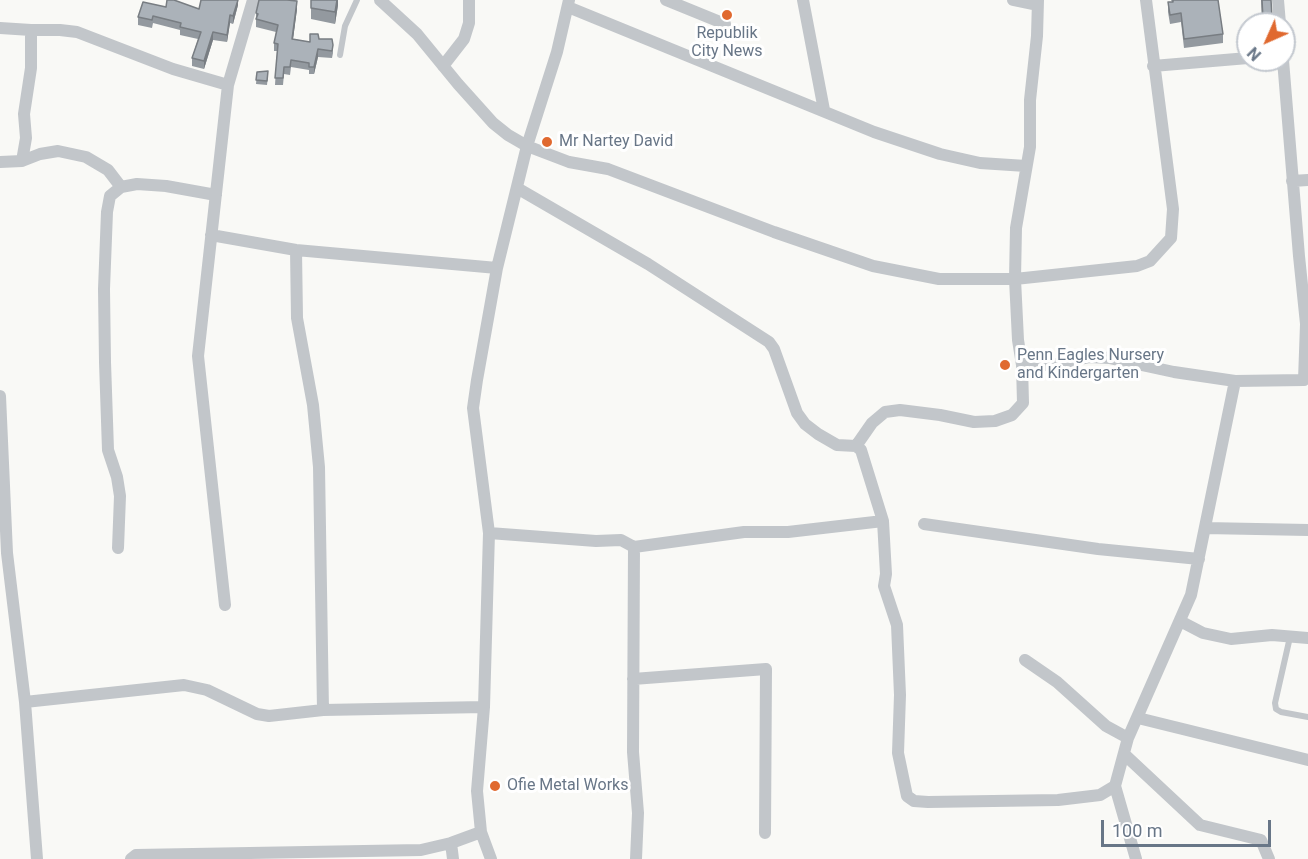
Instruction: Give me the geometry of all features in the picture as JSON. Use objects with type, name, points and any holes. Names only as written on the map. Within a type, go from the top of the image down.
[{"type":"street","points":[[225,605],[198,356],[228,85],[253,0]]},
{"type":"street","points":[[380,0],[417,34],[493,123],[526,146],[569,162],[608,169],[774,232],[873,266],[939,279],[1014,279],[1137,266],[1150,261],[1170,238],[1173,209],[1146,0]]},
{"type":"street","points":[[443,66],[464,39],[468,23],[469,0]]},
{"type":"street","points":[[666,0],[725,24]]},
{"type":"street","points":[[803,0],[824,110]]},
{"type":"street","points":[[856,446],[872,423],[885,412],[900,410],[974,422],[994,421],[1012,415],[1023,403],[1014,279],[1016,228],[1030,147],[1030,100],[1037,36],[1037,2],[1013,0]]},
{"type":"street","points":[[491,859],[481,832],[477,790],[484,707],[489,533],[473,408],[497,268],[526,146],[557,52],[568,4],[874,132],[940,154],[980,163],[1026,166]]},
{"type":"street","points":[[0,28],[60,30],[81,34],[174,69],[228,85]]},
{"type":"street","points":[[22,161],[26,138],[24,114],[31,68],[31,30]]},
{"type":"street","points":[[1153,66],[1236,59]]},
{"type":"street","points":[[1022,365],[1052,365],[1090,357],[1109,358],[1174,372],[1235,381],[1306,380],[1307,324],[1292,181],[1284,72]]},
{"type":"street","points":[[0,162],[22,161],[40,154],[58,151],[86,157],[108,170],[121,187]]},
{"type":"street","points":[[1292,181],[1308,180]]},
{"type":"street","points":[[118,548],[120,496],[107,438],[104,289],[107,212],[110,196],[121,187],[137,184],[166,186],[216,195]]},
{"type":"street","points":[[517,189],[609,241],[769,342],[774,349],[797,413],[805,424],[837,445],[856,446],[861,450],[883,521],[886,574],[884,586],[897,625],[900,695],[898,753],[907,796],[914,801],[928,802],[1058,800],[1100,795],[1115,786]]},
{"type":"street","points":[[210,235],[296,250],[497,268]]},
{"type":"street","points":[[296,250],[297,318],[320,467],[323,710]]},
{"type":"street","points":[[1136,859],[1115,786],[1128,738],[1191,595],[1235,381]]},
{"type":"street","points":[[0,396],[7,553],[25,702],[37,859]]},
{"type":"street","points":[[489,533],[596,541],[621,540],[634,547],[744,532],[789,532],[883,521]]},
{"type":"street","points":[[924,524],[1098,549],[1199,559]]},
{"type":"street","points":[[1205,528],[1308,530]]},
{"type":"street","points":[[634,547],[633,752],[638,813],[636,859]]},
{"type":"street","points":[[1180,621],[1203,633],[1231,639],[1272,635],[1308,638]]},
{"type":"street","points":[[1025,660],[1057,682],[1106,726],[1128,738]]},
{"type":"street","points":[[633,679],[766,669],[765,833]]},
{"type":"street","points":[[25,702],[184,685],[207,690],[257,714],[269,717],[323,710],[484,707]]},
{"type":"street","points":[[1138,718],[1308,760]]},
{"type":"street","points":[[1124,754],[1200,825],[1261,840],[1269,859]]},
{"type":"street","points":[[131,859],[136,855],[245,852],[336,856],[421,850],[451,843],[481,832]]},
{"type":"street","points":[[451,843],[453,859]]},
{"type":"lane","points":[[340,55],[345,26],[357,0]]},
{"type":"lane","points":[[1290,636],[1275,702],[1276,709],[1308,717]]},
{"type":"building","points":[[167,0],[174,0],[199,9],[201,0],[238,0],[233,16],[230,15],[227,35],[213,32],[204,61],[192,58],[201,32],[180,27],[181,23],[153,16],[152,20],[138,17],[143,2],[166,7]]},
{"type":"building","points":[[259,0],[297,1],[292,39],[310,42],[310,34],[318,34],[319,39],[332,39],[332,51],[318,49],[314,67],[309,67],[309,63],[291,60],[290,67],[284,67],[283,78],[275,78],[278,44],[274,43],[278,25],[256,19]]},
{"type":"building","points":[[311,0],[337,0],[335,12],[311,8]]},
{"type":"building","points":[[1173,0],[1218,0],[1223,34],[1184,39],[1181,13],[1170,15],[1168,2],[1173,2]]},
{"type":"building","points":[[1262,0],[1271,0],[1272,12],[1263,12]]},
{"type":"building","points":[[268,71],[267,81],[256,80],[257,72]]},
{"type":"place","name":"Republik City News","points":[[727,15]]},
{"type":"place","name":"Mr Nartey David","points":[[547,142]]},
{"type":"place","name":"Penn Eagles Nursery and Kindergarten","points":[[1005,365]]},
{"type":"place","name":"Ofie Metal Works","points":[[495,786]]}]
